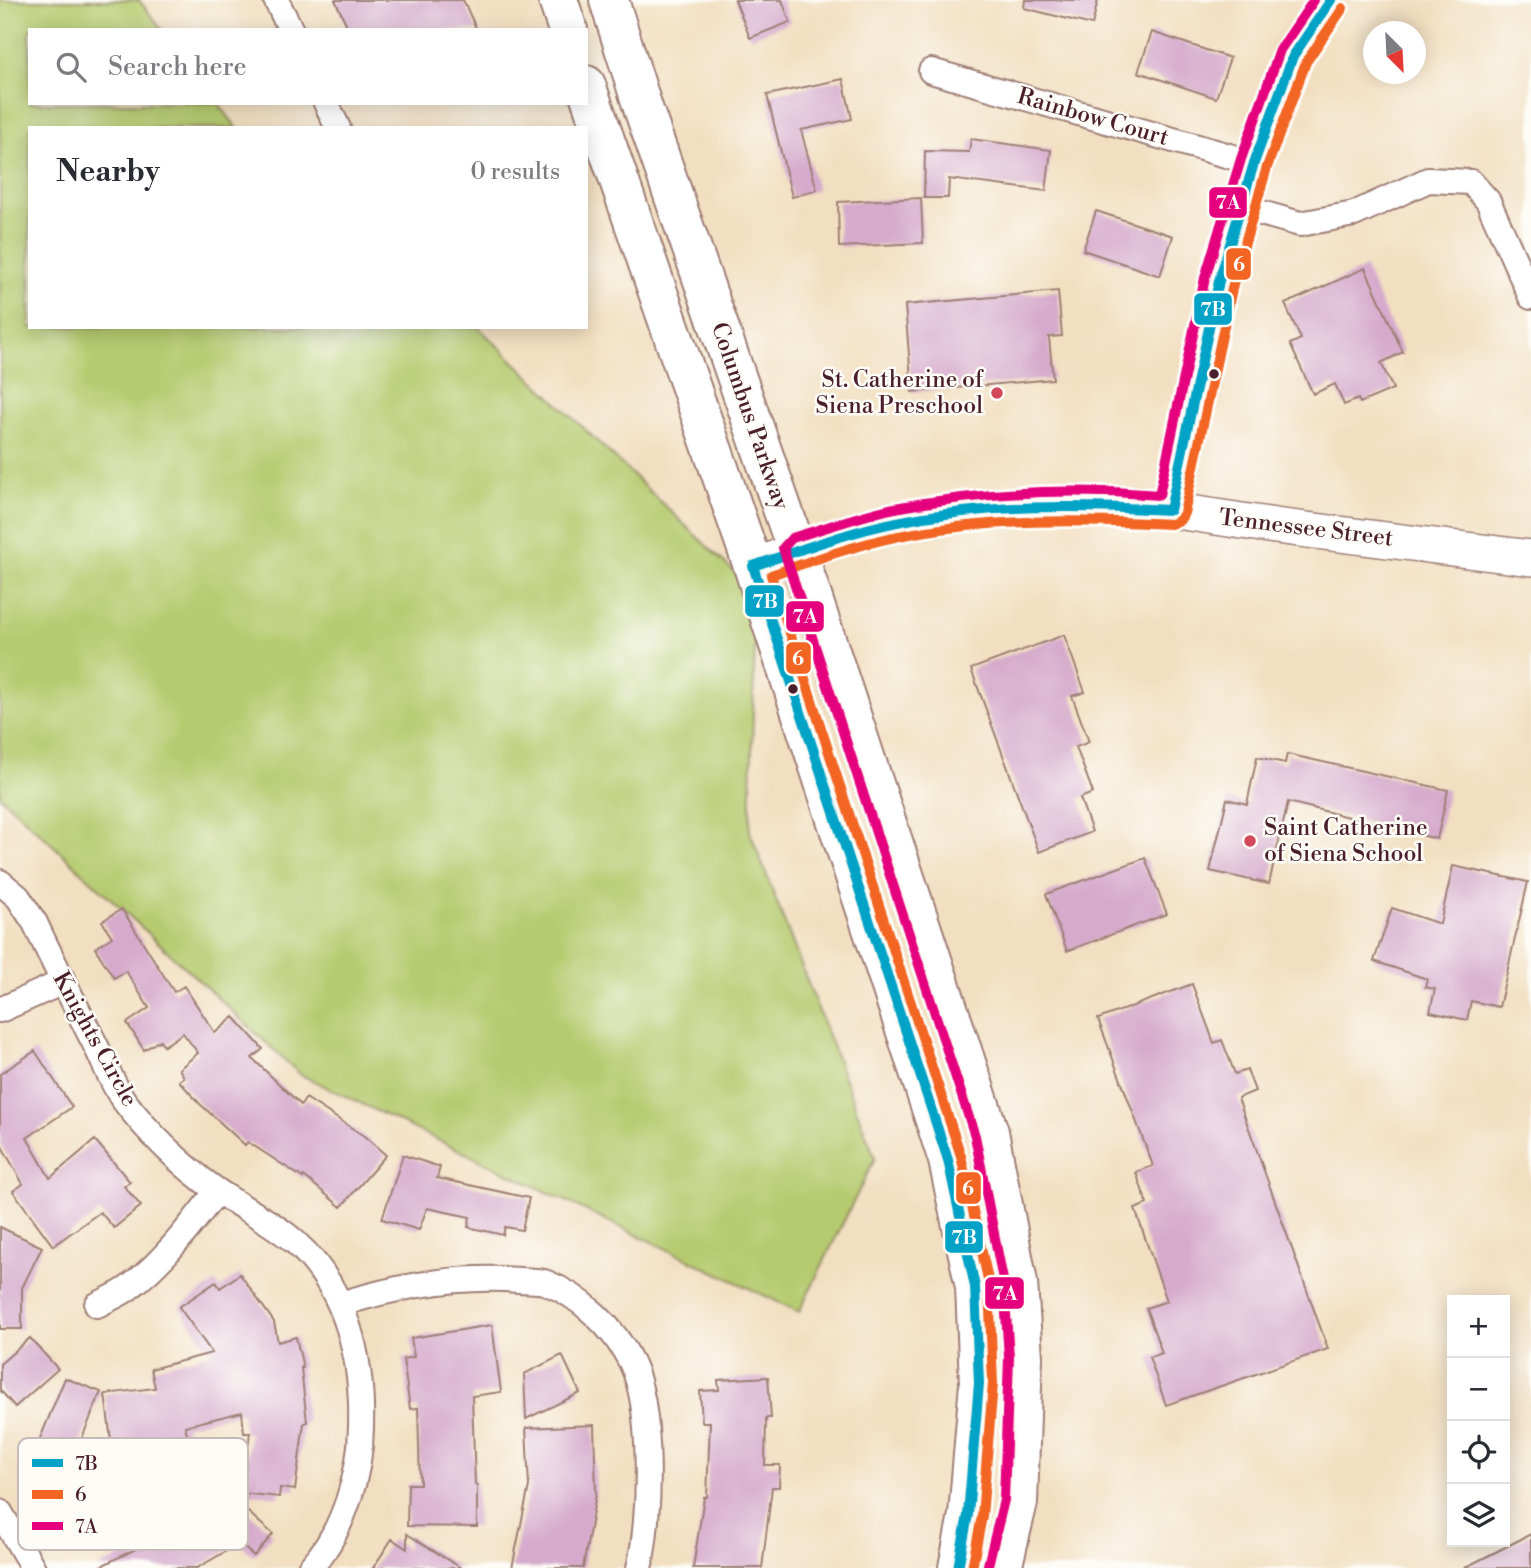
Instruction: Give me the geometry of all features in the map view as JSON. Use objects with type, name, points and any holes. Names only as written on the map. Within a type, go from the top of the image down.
[{"type":"main road","points":[[558,0],[567,28]]},
{"type":"main road","name":"Columbus Parkway","points":[[609,0],[643,108],[797,551],[992,1146],[1018,1283],[1023,1357],[1018,1502],[1002,1568]]},
{"type":"main road","name":"Columbus Parkway","points":[[588,91],[753,566],[948,1160],[975,1287],[979,1383],[968,1515],[958,1568]]},
{"type":"main road","name":"Tennessee Street","points":[[753,566],[897,522],[994,509],[1105,505],[1170,510],[1531,558]]},
{"type":"street","points":[[276,0],[289,28]]},
{"type":"street","points":[[1170,510],[1219,281],[1240,207],[1293,56],[1331,0]]},
{"type":"street","name":"Rainbow Court","points":[[931,71],[1254,163]]},
{"type":"street","points":[[328,105],[337,126]]},
{"type":"street","points":[[1240,207],[1300,224],[1354,214],[1428,180],[1471,182],[1488,201],[1531,297]]},
{"type":"street","name":"Knights Circle","points":[[0,882],[18,897],[35,923],[122,1097],[178,1159],[217,1191],[296,1242],[327,1278],[341,1304],[358,1367],[362,1406],[361,1453],[353,1487],[336,1528],[310,1568]]},
{"type":"street","points":[[0,1010],[63,982]]},
{"type":"street","points":[[97,1305],[130,1287],[145,1274],[193,1222],[217,1191]]},
{"type":"street","points":[[341,1304],[395,1289],[489,1278],[545,1282],[585,1304],[616,1337],[632,1364],[643,1401],[648,1503],[639,1568]]},
{"type":"street","points":[[0,1512],[18,1543]]},
{"type":"street","points":[[22,1550],[33,1568]]},
{"type":"green space","points":[[0,0],[139,0],[160,28],[28,28],[28,105],[220,105],[235,126],[28,126],[28,329],[480,329],[756,593],[750,832],[875,1158],[799,1312],[301,1075],[0,796]]},
{"type":"building","points":[[335,0],[463,0],[476,28],[348,28]]},
{"type":"building","points":[[735,0],[782,0],[790,22],[750,38]]},
{"type":"building","points":[[1025,0],[1098,0],[1092,25],[1024,8]]},
{"type":"building","points":[[1152,32],[1230,58],[1216,98],[1138,72]]},
{"type":"building","points":[[843,79],[852,119],[801,130],[817,190],[792,197],[767,95]]},
{"type":"building","points":[[971,139],[1051,150],[1046,191],[949,179],[948,198],[924,198],[925,151],[969,152]]},
{"type":"building","points":[[921,198],[923,243],[839,247],[838,202]]},
{"type":"building","points":[[1096,211],[1173,236],[1160,276],[1083,250]]},
{"type":"building","points":[[1365,268],[1403,352],[1381,363],[1393,389],[1360,403],[1358,399],[1344,405],[1335,384],[1313,394],[1290,344],[1301,339],[1285,304]]},
{"type":"building","points":[[1058,291],[1062,336],[1049,337],[1053,379],[912,392],[905,305]]},
{"type":"building","points":[[1064,635],[1085,692],[1072,696],[1089,742],[1076,747],[1093,793],[1080,798],[1092,832],[1039,852],[971,669]]},
{"type":"building","points":[[1287,754],[1448,790],[1437,839],[1288,802],[1269,884],[1210,871],[1227,799],[1247,804],[1257,757],[1285,763]]},
{"type":"building","points":[[1145,858],[1167,914],[1067,951],[1046,894]]},
{"type":"building","points":[[1453,866],[1528,882],[1499,1007],[1471,1001],[1467,1020],[1430,1012],[1435,989],[1425,987],[1427,979],[1374,961],[1392,908],[1440,924]]},
{"type":"building","points":[[122,909],[174,992],[184,986],[215,1033],[234,1017],[263,1049],[252,1058],[301,1105],[306,1098],[364,1136],[386,1155],[341,1207],[304,1176],[303,1178],[248,1142],[245,1145],[179,1081],[184,1077],[179,1069],[198,1053],[183,1033],[164,1046],[160,1040],[144,1050],[127,1023],[149,1008],[126,971],[114,978],[95,948],[112,937],[102,921]]},
{"type":"building","points":[[1192,984],[1214,1043],[1222,1040],[1235,1074],[1247,1070],[1255,1091],[1238,1098],[1328,1349],[1166,1405],[1149,1357],[1162,1353],[1146,1308],[1167,1301],[1135,1209],[1147,1204],[1136,1172],[1153,1166],[1098,1019]]},
{"type":"building","points":[[35,1051],[72,1107],[27,1138],[50,1178],[95,1140],[130,1182],[124,1186],[141,1206],[114,1228],[100,1212],[53,1246],[13,1191],[23,1184],[0,1143],[0,1074]]},
{"type":"building","points":[[403,1155],[440,1167],[437,1178],[529,1198],[522,1230],[505,1227],[503,1235],[468,1227],[470,1217],[427,1208],[419,1230],[382,1219]]},
{"type":"building","points":[[0,1227],[42,1247],[22,1288],[22,1329],[0,1329]]},
{"type":"building","points":[[240,1274],[274,1322],[278,1342],[296,1337],[303,1368],[307,1422],[304,1423],[295,1490],[280,1488],[279,1497],[248,1494],[250,1433],[244,1433],[242,1412],[185,1426],[188,1438],[111,1438],[105,1394],[155,1388],[151,1369],[212,1353],[179,1307],[216,1282],[220,1288]]},
{"type":"building","points":[[492,1325],[501,1392],[472,1396],[477,1527],[407,1526],[408,1484],[420,1484],[418,1408],[410,1409],[403,1359],[414,1357],[411,1338]]},
{"type":"building","points":[[30,1338],[58,1369],[15,1407],[0,1390],[0,1364]]},
{"type":"building","points":[[562,1355],[580,1393],[526,1419],[524,1374]]},
{"type":"building","points":[[768,1377],[771,1418],[766,1418],[765,1465],[780,1465],[779,1487],[772,1487],[762,1568],[693,1568],[704,1497],[707,1497],[710,1422],[702,1422],[700,1391],[719,1390],[718,1380]]},
{"type":"building","points":[[65,1378],[101,1392],[82,1438],[40,1438]]},
{"type":"building","points":[[594,1425],[596,1494],[583,1568],[512,1568],[529,1486],[526,1428]]},
{"type":"building","points":[[248,1512],[273,1534],[254,1556],[247,1550]]},
{"type":"building","points":[[407,1534],[461,1568],[373,1568],[392,1539],[407,1549]]},
{"type":"building","points":[[1531,1534],[1531,1568],[1464,1568],[1510,1547]]},
{"type":"building","points":[[134,1550],[228,1550],[197,1568],[97,1568]]},
{"type":"transit line","name":"7A","points":[[988,1565],[1004,1500],[1009,1357],[1004,1285],[975,1136],[783,548],[792,538],[869,514],[961,498],[1060,492],[1159,495],[1205,278],[1241,159],[1280,50],[1314,0]]},
{"type":"transit line","name":"7B","points":[[958,1568],[968,1515],[979,1383],[975,1287],[948,1160],[753,566],[860,531],[931,516],[1033,507],[1170,510],[1219,281],[1254,163],[1293,56],[1331,0]]},
{"type":"transit line","name":"6","points":[[972,1568],[982,1516],[993,1384],[989,1284],[961,1156],[771,575],[866,544],[933,530],[1000,523],[1171,524],[1180,520],[1184,513],[1233,284],[1267,167],[1306,62],[1343,8]]},
{"type":"place","name":"St. Catherine of Siena Preschool","points":[[997,393]]},
{"type":"place","name":"Saint Catherine of Siena School","points":[[1250,841]]}]
